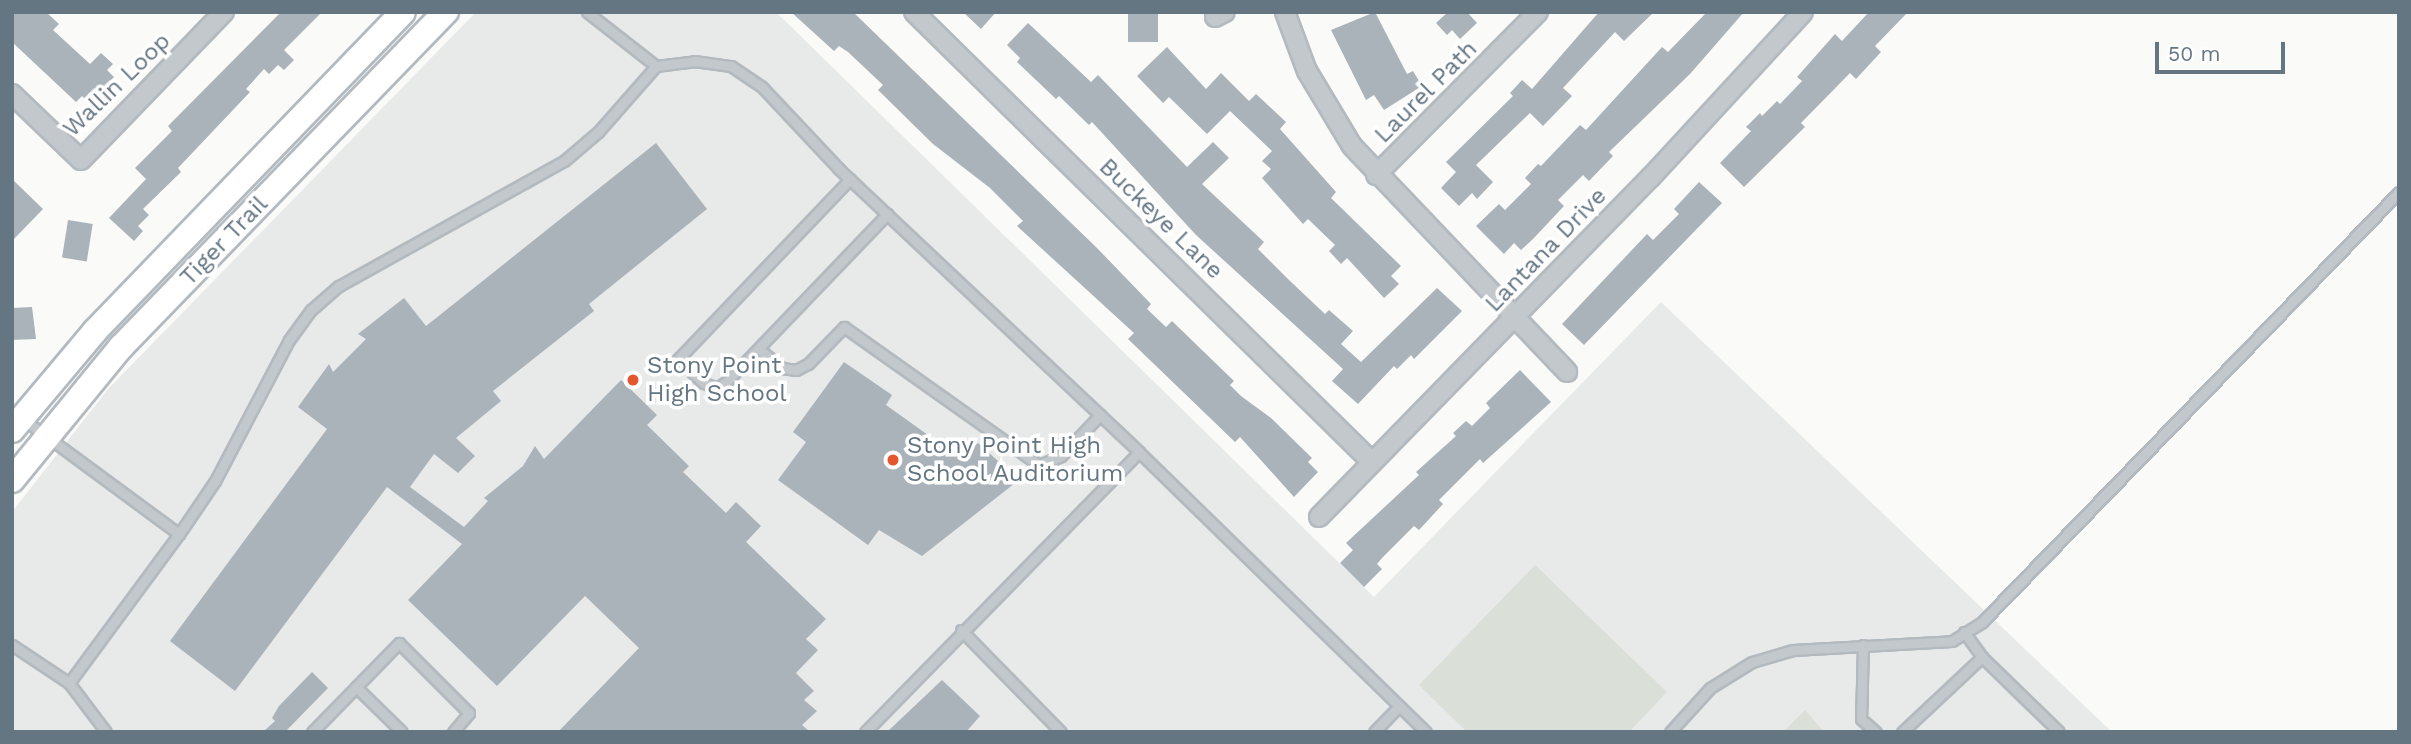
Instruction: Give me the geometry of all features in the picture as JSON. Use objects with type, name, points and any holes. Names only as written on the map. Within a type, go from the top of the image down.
[{"type":"street","name":"Wallin Loop","points":[[12,94],[81,160],[224,12]]},
{"type":"street","name":"Tiger Trail","points":[[17,424],[95,331],[403,12]]},
{"type":"street","name":"Tiger Trail","points":[[12,480],[45,436],[121,348],[446,12]]},
{"type":"street","name":"Buckeye Lane","points":[[914,12],[1372,462]]},
{"type":"street","points":[[1285,12],[1307,71],[1328,110],[1376,175],[1567,372]]},
{"type":"street","name":"Laurel Path","points":[[1376,175],[1538,12]]},
{"type":"street","name":"Lantana Drive","points":[[1319,517],[1515,318],[1803,12]]},
{"type":"lane","points":[[587,12],[656,66]]},
{"type":"lane","points":[[69,683],[215,481],[289,340],[311,310],[339,286],[564,161],[598,132],[656,66],[694,61],[731,66],[762,87],[850,179],[1139,452],[1426,732]]},
{"type":"lane","points":[[850,179],[678,359],[704,383],[717,387],[760,349],[887,214]]},
{"type":"lane","points":[[1670,732],[1710,688],[1752,662],[1793,650],[1952,641],[1982,622],[2399,192]]},
{"type":"lane","points":[[760,349],[782,368],[796,370],[808,364],[844,327],[1038,465],[1061,456],[1100,415]]},
{"type":"lane","points":[[17,424],[45,436],[178,534]]},
{"type":"lane","points":[[865,732],[961,630],[1139,452]]},
{"type":"lane","points":[[961,630],[1061,732]]},
{"type":"lane","points":[[1964,632],[1982,657],[2059,732]]},
{"type":"lane","points":[[312,732],[399,643],[469,713],[453,732]]},
{"type":"lane","points":[[12,645],[69,683],[106,732]]},
{"type":"lane","points":[[1863,645],[1861,719],[1876,732]]},
{"type":"lane","points":[[1902,732],[1982,657]]},
{"type":"lane","points":[[355,687],[402,732]]},
{"type":"lane","points":[[1374,732],[1398,707]]},
{"type":"shaded area","name":"Stony Point High School","points":[[476,12],[776,12],[1374,597],[1661,302],[2112,732],[12,732],[12,512],[108,389]]},
{"type":"shaded area","points":[[1535,565],[1667,692],[1629,732],[1467,732],[1419,685]]},
{"type":"shaded area","points":[[1805,710],[1824,732],[1783,732]]},
{"type":"building","points":[[12,12],[46,12],[59,24],[53,30],[90,64],[101,53],[113,64],[107,70],[114,77],[89,103],[82,96],[76,102],[12,42]]},
{"type":"building","points":[[281,12],[322,12],[284,50],[294,60],[284,70],[278,65],[269,74],[264,69],[246,89],[250,92],[178,168],[181,172],[143,209],[149,215],[138,226],[143,231],[134,241],[109,218],[146,179],[135,168],[172,131],[168,126]]},
{"type":"building","points":[[791,12],[853,12],[1097,248],[1151,304],[1147,309],[1166,327],[1172,321],[1234,381],[1230,385],[1241,396],[1271,418],[1312,458],[1308,462],[1318,472],[1294,497],[1240,437],[1235,442],[1128,339],[1134,333],[1017,226],[1023,221],[990,188],[933,144],[878,90],[883,85],[848,52],[839,46],[834,51]]},
{"type":"building","points":[[963,12],[996,12],[981,29]]},
{"type":"building","points":[[1128,12],[1158,12],[1158,42],[1128,42]]},
{"type":"building","points":[[1375,12],[1407,74],[1413,71],[1422,86],[1384,110],[1374,95],[1366,100],[1331,30]]},
{"type":"building","points":[[1448,12],[1467,12],[1477,23],[1460,39],[1452,30],[1447,35],[1436,23]]},
{"type":"building","points":[[1599,12],[1654,12],[1624,41],[1615,32],[1563,88],[1572,96],[1543,126],[1530,113],[1476,165],[1493,182],[1477,199],[1472,193],[1459,206],[1441,188],[1456,172],[1446,162],[1513,96],[1510,93],[1522,80],[1532,89]]},
{"type":"building","points":[[1707,12],[1744,12],[1690,74],[1609,152],[1613,156],[1589,181],[1583,175],[1558,200],[1564,206],[1533,239],[1521,250],[1514,243],[1504,254],[1476,226],[1499,204],[1505,210],[1531,184],[1525,178],[1538,164],[1541,166],[1580,125],[1586,130],[1662,47],[1668,52]]},
{"type":"building","points":[[1869,12],[1908,12],[1875,46],[1881,52],[1856,79],[1850,73],[1801,123],[1805,127],[1744,187],[1720,163],[1751,131],[1746,127],[1760,113],[1762,116],[1777,101],[1780,104],[1802,81],[1797,77],[1835,34],[1842,41]]},
{"type":"building","points":[[1028,23],[1091,82],[1098,75],[1187,167],[1213,142],[1229,158],[1202,184],[1264,242],[1258,249],[1289,280],[1325,314],[1329,310],[1353,331],[1341,344],[1361,362],[1437,288],[1462,311],[1414,359],[1411,355],[1397,369],[1394,366],[1358,404],[1332,381],[1343,369],[1196,235],[1092,122],[1089,125],[1059,96],[1056,99],[1017,62],[1020,58],[1007,45]]},
{"type":"building","points":[[1167,47],[1206,89],[1221,73],[1249,101],[1256,94],[1286,122],[1280,129],[1336,192],[1331,198],[1401,266],[1391,276],[1399,284],[1384,298],[1347,258],[1341,264],[1329,251],[1335,245],[1308,219],[1303,224],[1262,178],[1271,169],[1262,161],[1272,151],[1230,111],[1207,134],[1169,97],[1163,103],[1137,76]]},
{"type":"building","points":[[656,143],[707,209],[589,304],[594,311],[493,391],[501,401],[456,438],[475,456],[458,473],[434,454],[410,487],[464,527],[488,501],[484,498],[523,466],[535,446],[544,459],[621,380],[657,415],[647,425],[689,466],[683,472],[726,513],[736,502],[761,526],[746,542],[826,619],[806,639],[818,650],[796,673],[814,691],[804,700],[817,711],[802,725],[810,732],[558,732],[639,648],[585,596],[497,686],[408,600],[462,544],[387,487],[235,691],[170,641],[327,429],[298,407],[329,364],[333,372],[366,339],[358,334],[404,298],[426,326]]},
{"type":"building","points":[[12,179],[43,209],[12,241]]},
{"type":"building","points":[[1699,182],[1722,203],[1584,345],[1562,324],[1647,234],[1653,240],[1679,214],[1674,209]]},
{"type":"building","points":[[68,220],[93,224],[87,261],[62,258]]},
{"type":"building","points":[[32,307],[36,339],[12,340],[12,308]]},
{"type":"building","name":"Stony Point High School Auditorium","points":[[844,362],[892,395],[886,405],[960,458],[978,443],[1019,480],[922,556],[879,530],[868,545],[778,480],[806,442],[793,432]]},
{"type":"building","points":[[1520,370],[1551,402],[1483,463],[1480,459],[1439,500],[1443,504],[1419,530],[1414,526],[1382,558],[1377,564],[1382,569],[1364,587],[1340,563],[1353,550],[1346,543],[1419,475],[1416,472],[1456,436],[1453,433],[1466,421],[1472,426],[1490,408],[1486,403]]},
{"type":"building","points":[[312,672],[328,688],[285,732],[263,732],[275,721],[272,718],[279,706]]},
{"type":"building","points":[[942,680],[980,716],[966,732],[887,732]]},
{"type":"place","name":"Stony Point High School","points":[[633,380]]},
{"type":"place","name":"Stony Point High School Auditorium","points":[[893,460]]}]
